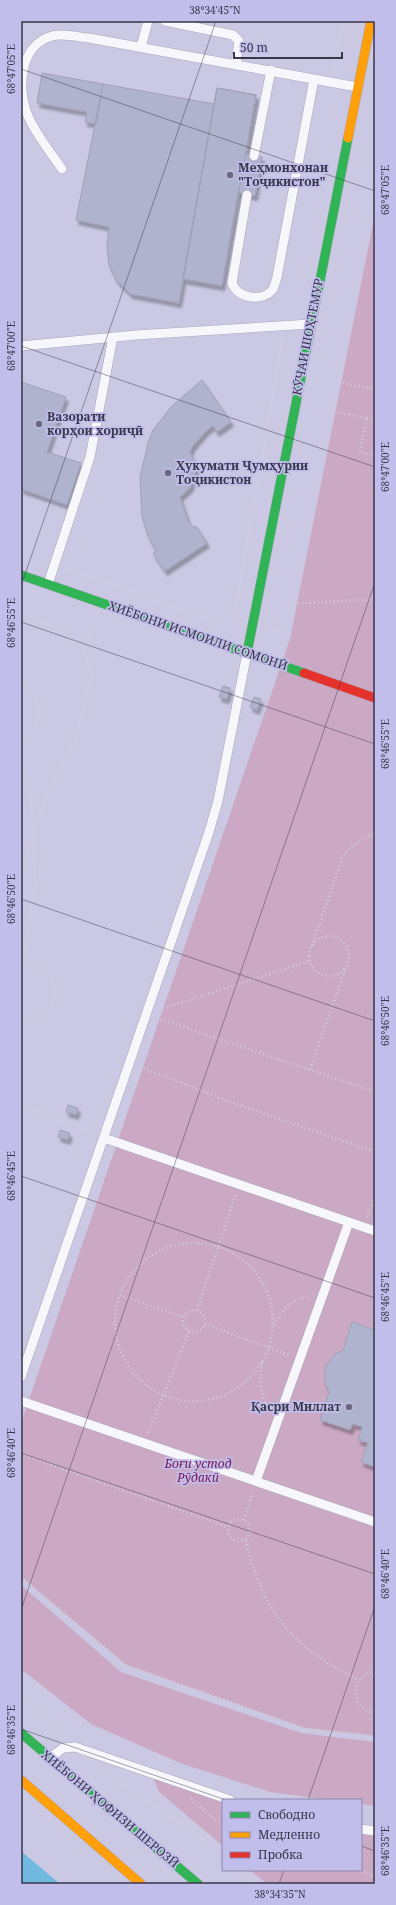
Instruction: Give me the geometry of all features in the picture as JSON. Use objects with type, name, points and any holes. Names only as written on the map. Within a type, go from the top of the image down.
[{"type":"street","name":"КӮЧАИ ШОҲТЕМУР","points":[[247,654],[371,21]]},
{"type":"street","name":"ХИЁБОНИ ИСМОИЛИ СОМОНӢ","points":[[21,575],[375,698]]},
{"type":"street","name":"ХИЁБОНИ ҲОФИЗИ ШЕРОЗӢ","points":[[21,1733],[198,1884]]},
{"type":"street","points":[[21,1780],[141,1884]]},
{"type":"lane","points":[[141,47],[148,21]]},
{"type":"lane","points":[[165,21],[233,35],[239,41],[236,64]]},
{"type":"lane","points":[[62,169],[33,126],[24,105],[22,92],[25,66],[33,48],[39,41],[47,38],[63,35],[141,47],[357,87]]},
{"type":"lane","points":[[254,156],[271,70]]},
{"type":"lane","points":[[247,194],[232,283],[238,292],[258,297],[269,293],[273,289],[277,277],[314,79]]},
{"type":"lane","points":[[21,346],[112,337],[311,324]]},
{"type":"lane","points":[[48,584],[90,458],[112,337]]},
{"type":"lane","points":[[21,1377],[214,817],[247,654]]},
{"type":"lane","points":[[104,1138],[375,1231]]},
{"type":"lane","points":[[256,1481],[278,1425],[349,1222]]},
{"type":"lane","points":[[21,1401],[375,1522]]},
{"type":"lane","points":[[50,1758],[63,1748],[76,1747],[227,1799]]},
{"type":"lane","points":[[362,1829],[375,1831]]},
{"type":"path","points":[[331,82],[343,21]]},
{"type":"path","points":[[368,207],[375,208]]},
{"type":"path","points":[[54,565],[219,622],[235,613],[285,326]]},
{"type":"path","points":[[335,382],[375,389]]},
{"type":"path","points":[[329,411],[375,419]]},
{"type":"path","points":[[367,418],[360,452],[375,455]]},
{"type":"path","points":[[290,604],[375,599]]},
{"type":"path","points":[[85,651],[103,603]]},
{"type":"path","points":[[21,618],[57,627],[85,651],[92,673],[76,739],[48,791],[21,876]]},
{"type":"path","points":[[21,682],[28,686],[35,696],[39,707],[39,719],[36,730],[28,740],[21,745]]},
{"type":"path","points":[[21,770],[29,782],[34,835],[35,881],[22,964],[36,965],[46,971],[51,978],[55,994],[54,1002],[44,1015],[30,1021],[21,1020]]},
{"type":"path","points":[[345,968],[338,974],[330,976],[321,975],[314,969],[309,961],[309,953],[342,858],[358,841],[375,833]]},
{"type":"path","points":[[310,1069],[349,960],[348,951],[344,943],[336,937],[327,936],[318,939],[312,946]]},
{"type":"path","points":[[147,1014],[309,961]]},
{"type":"path","points":[[147,1014],[375,1092]]},
{"type":"path","points":[[130,1064],[236,1104],[375,1152]]},
{"type":"path","points":[[21,1105],[104,1138]]},
{"type":"path","points":[[197,1310],[240,1184]]},
{"type":"path","points":[[362,1227],[375,1198]]},
{"type":"path","points":[[201,1243],[218,1247],[239,1257],[256,1273],[267,1293],[272,1316],[272,1327],[268,1347],[256,1370],[238,1386],[216,1397],[192,1400],[162,1394],[137,1376],[123,1355],[116,1332],[116,1319],[120,1295],[132,1274],[149,1257],[160,1251],[182,1244],[201,1243]]},
{"type":"path","points":[[120,1295],[183,1317]]},
{"type":"path","points":[[272,1327],[280,1313],[292,1302],[312,1296],[323,1297]]},
{"type":"path","points":[[189,1310],[197,1310],[204,1315],[205,1324],[199,1331],[189,1332],[182,1324],[183,1317],[189,1310]]},
{"type":"path","points":[[205,1324],[301,1360]]},
{"type":"path","points":[[144,1443],[162,1394],[189,1332]]},
{"type":"path","points":[[263,1359],[260,1382],[262,1394],[278,1425]]},
{"type":"path","points":[[21,1454],[228,1527]]},
{"type":"path","points":[[244,1520],[256,1481]]},
{"type":"path","points":[[246,1540],[240,1542],[229,1536],[228,1527],[233,1520],[244,1520],[249,1525],[250,1529],[246,1540],[252,1567],[262,1592],[276,1616],[294,1637],[314,1655],[359,1680]]},
{"type":"path","points":[[21,1577],[126,1666],[304,1728],[375,1736]]},
{"type":"path","points":[[375,1672],[365,1674],[359,1680],[355,1691],[359,1703],[365,1709],[375,1712]]},
{"type":"path","points":[[21,1695],[76,1747]]},
{"type":"path","points":[[98,1767],[201,1838],[222,1857]]},
{"type":"path","points":[[181,1784],[190,1799],[215,1820],[222,1823]]},
{"type":"path","points":[[237,1871],[252,1884]]},
{"type":"path","points":[[359,1871],[375,1876]]},
{"type":"green space","name":"Боғи устод Рӯдакӣ","points":[[375,214],[375,1736],[304,1728],[126,1665],[21,1577],[21,1423],[290,639]]},
{"type":"green space","points":[[21,1585],[121,1672],[301,1733],[375,1742],[375,1806],[362,1804],[362,1799],[322,1799],[270,1792],[180,1763],[91,1724],[21,1669]]},
{"type":"green space","points":[[153,1777],[222,1801],[222,1845],[159,1792]]},
{"type":"green space","points":[[362,1834],[375,1835],[375,1884],[267,1884],[251,1871],[362,1871]]},
{"type":"water","points":[[21,1851],[60,1884],[21,1884]]},
{"type":"building","points":[[42,73],[103,84],[96,124],[85,122],[87,112],[37,103]]},
{"type":"building","points":[[103,84],[214,104],[179,303],[130,294],[116,280],[109,265],[107,247],[109,227],[76,220]]},
{"type":"building","name":"Меҳмонхонаи \"Тоҷикистон\"","points":[[217,88],[256,95],[246,154],[262,157],[255,196],[238,193],[222,286],[183,279]]},
{"type":"building","name":"Меҳмонхонаи \"Тоҷикистон\"","points":[[217,88],[256,95],[222,286],[183,279]]},
{"type":"building","name":"Ҳукумати Ҷумҳурии Тоҷикистон","points":[[202,380],[231,422],[217,432],[213,426],[207,430],[192,447],[190,452],[196,465],[195,476],[190,488],[180,497],[188,521],[193,528],[196,526],[207,543],[165,571],[153,554],[156,551],[148,536],[142,516],[140,477],[148,443],[153,430],[172,406]]},
{"type":"building","name":"Вазорати корҳои хориҷӣ","points":[[21,382],[66,397],[47,452],[81,463],[67,505],[21,489]]},
{"type":"building","points":[[223,686],[230,688],[227,699],[219,697]]},
{"type":"building","points":[[254,697],[261,699],[257,710],[250,707]]},
{"type":"building","points":[[68,1105],[78,1108],[76,1115],[66,1112]]},
{"type":"building","points":[[60,1130],[70,1133],[68,1140],[58,1137]]},
{"type":"building","name":"Қасри Миллат","points":[[352,1322],[375,1330],[375,1467],[361,1462],[368,1443],[358,1440],[362,1427],[353,1424],[350,1430],[320,1420],[329,1392],[325,1384],[325,1367],[335,1354],[343,1350]]},
{"type":"traffic: fast","points":[[247,653],[348,138]]},
{"type":"traffic: fast","points":[[21,575],[304,673]]},
{"type":"traffic: fast","points":[[21,1733],[198,1884]]},
{"type":"traffic: slow","points":[[348,138],[371,21]]},
{"type":"traffic: slow","points":[[21,1780],[141,1884]]},
{"type":"traffic: jam","points":[[304,673],[375,698]]},
{"type":"place","name":"Меҳмонхонаи \"Тоҷикистон\"","points":[[230,175]]},
{"type":"place","name":"Вазорати корҳои хориҷӣ","points":[[39,424]]},
{"type":"place","name":"Ҳукумати Ҷумҳурии Тоҷикистон","points":[[168,473]]},
{"type":"place","name":"Қасри Миллат","points":[[349,1407]]}]
